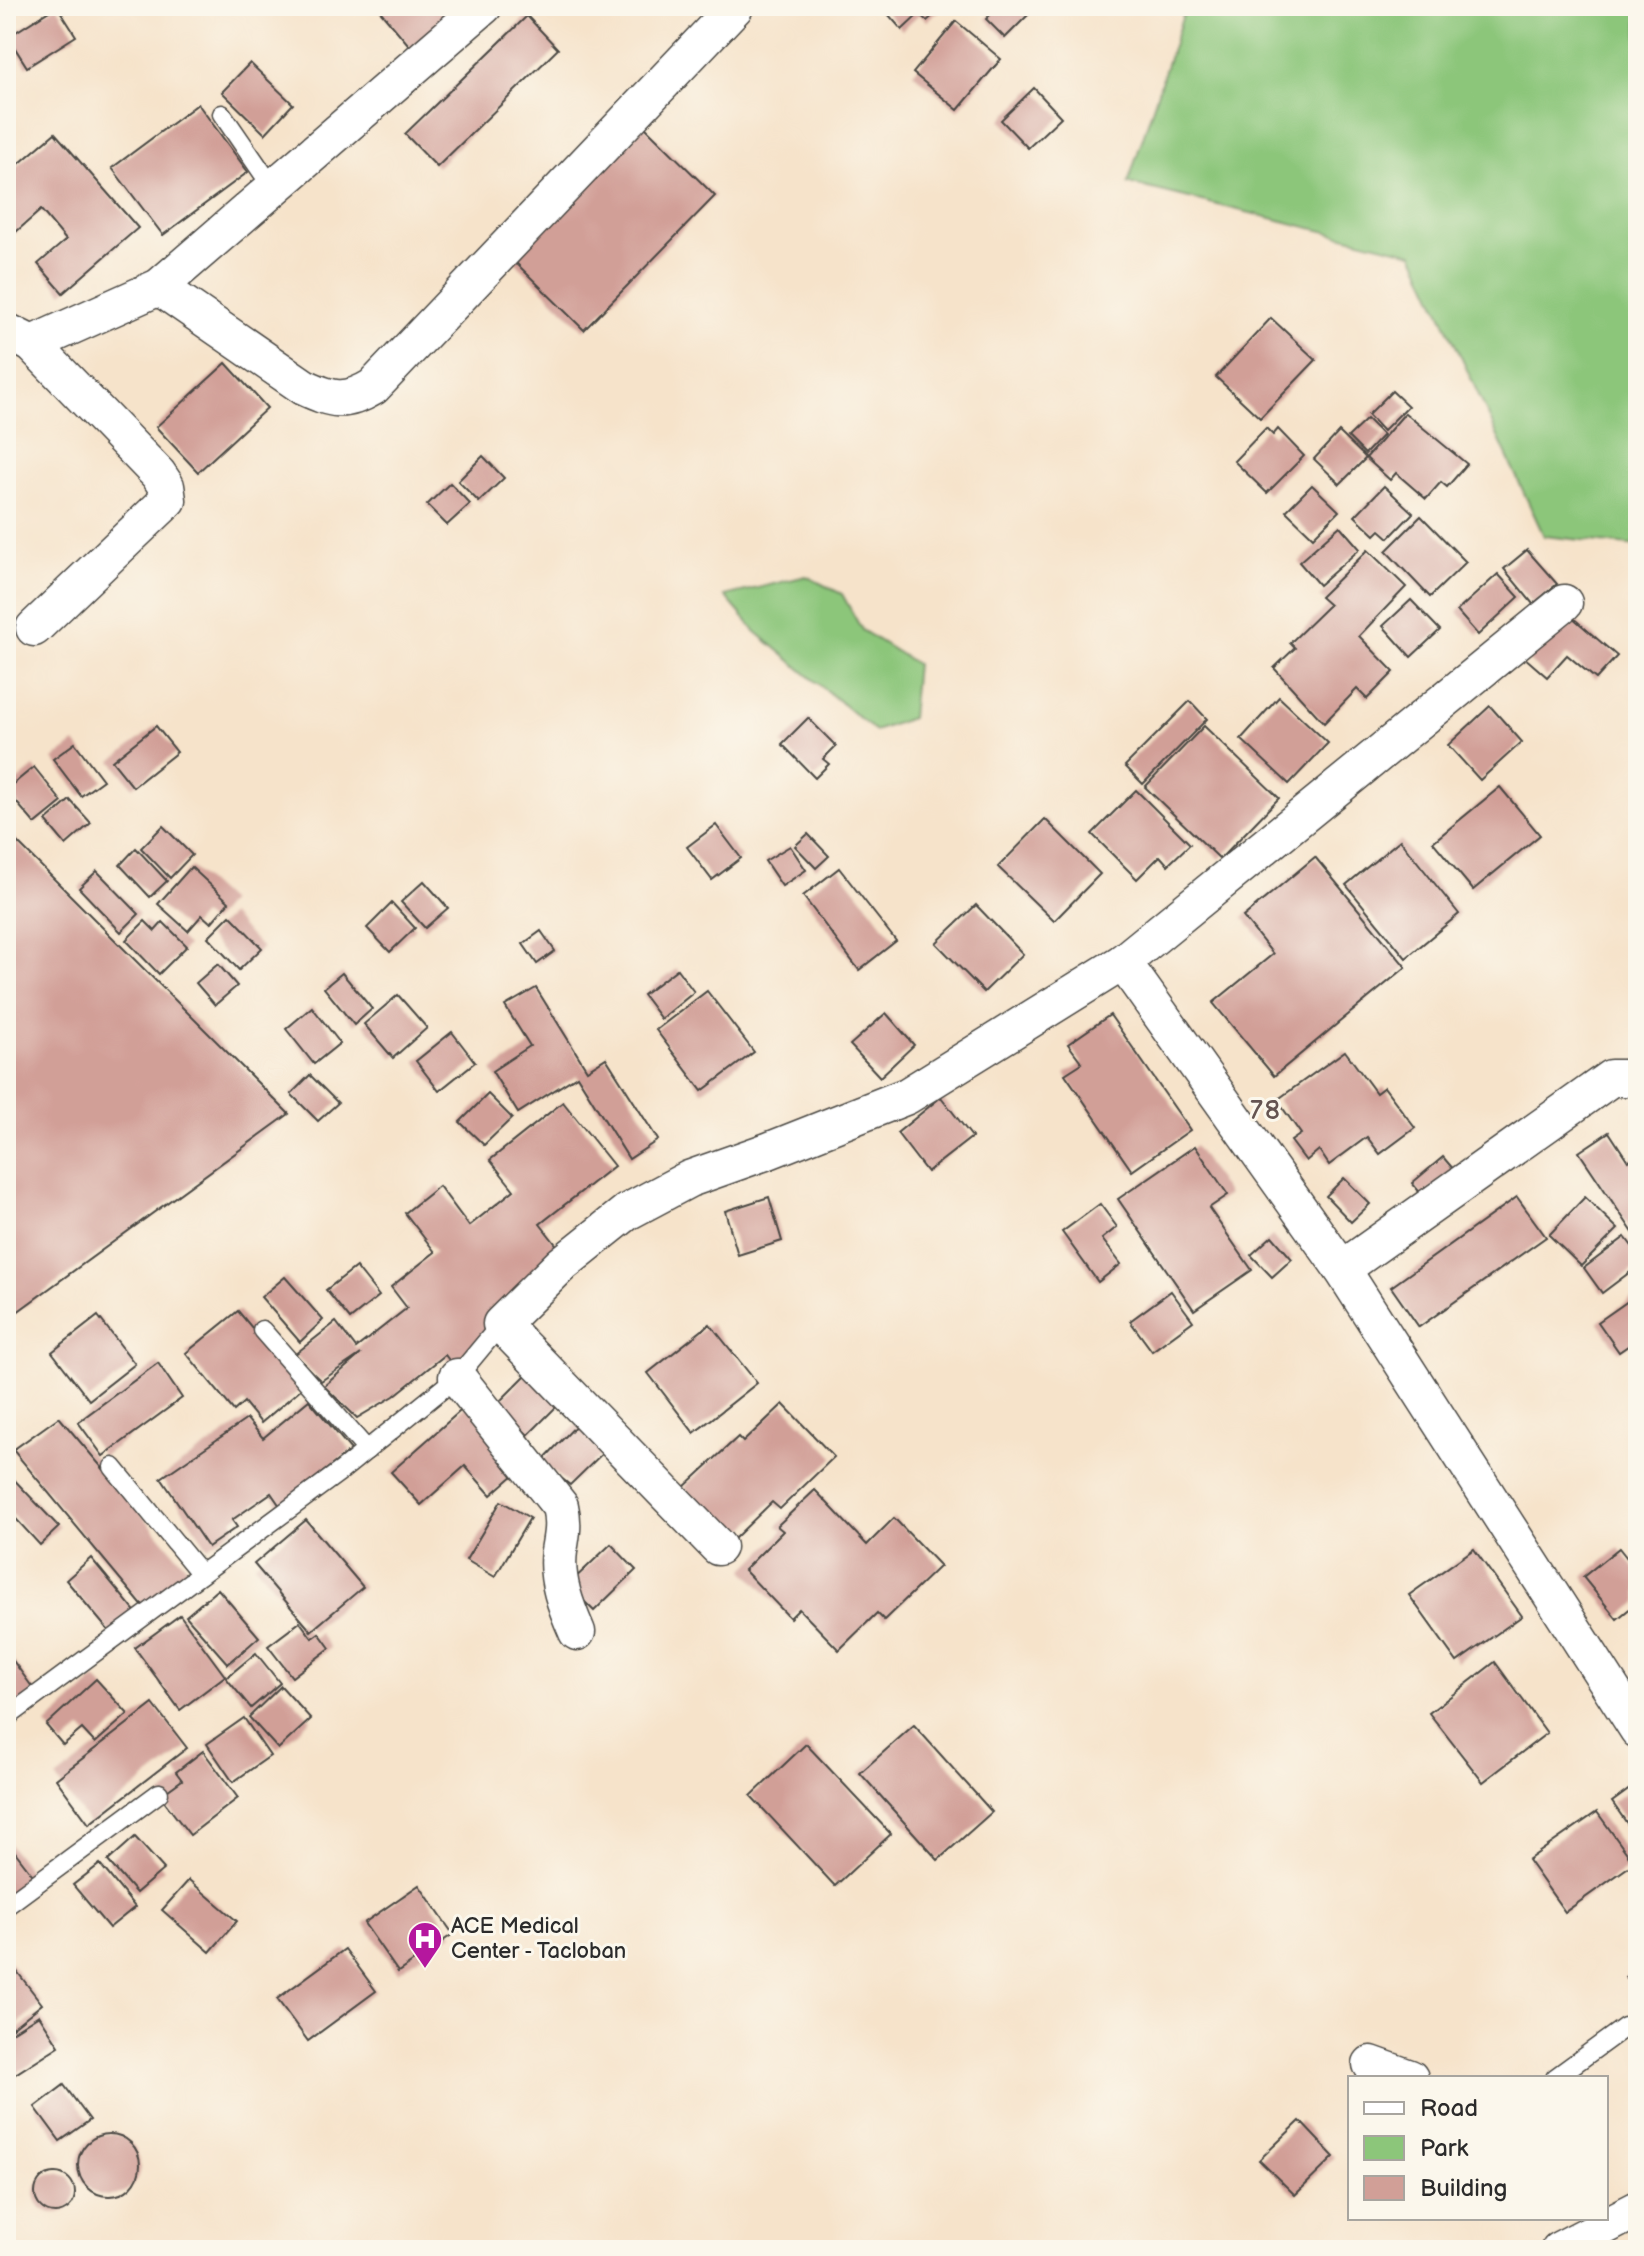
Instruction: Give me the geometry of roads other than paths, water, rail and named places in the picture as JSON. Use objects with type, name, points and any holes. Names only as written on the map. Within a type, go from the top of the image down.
[{"type":"street","points":[[34,628],[168,500],[166,486],[158,474],[19,338],[159,287],[484,6]]},
{"type":"street","points":[[159,287],[304,387],[330,399],[355,398],[373,387],[735,7]]},
{"type":"street","points":[[718,1547],[501,1324],[562,1264],[627,1212],[689,1179],[907,1096],[1123,962],[1564,603]]},
{"type":"street","points":[[1123,962],[1342,1269],[1638,1730]]},
{"type":"street","points":[[1342,1269],[1611,1078],[1638,1078]]},
{"type":"street","points":[[457,1377],[560,1506],[564,1531],[559,1552],[562,1599],[577,1632]]},
{"type":"street","points":[[1371,2064],[1404,2076]]},
{"type":"street","points":[[1565,2236],[1638,2209]]},
{"type":"lane","points":[[222,114],[273,188]]},
{"type":"lane","points":[[6,1718],[367,1450],[457,1377],[501,1324]]},
{"type":"lane","points":[[262,1330],[367,1450]]},
{"type":"lane","points":[[113,1467],[201,1574]]},
{"type":"lane","points":[[6,1906],[159,1793]]},
{"type":"lane","points":[[1558,2076],[1625,2027]]},
{"type":"place","name":"ACE Medical Center - Tacloban","points":[[425,1970]]},
{"type":"district","name":"78","points":[[1266,1111]]}]
